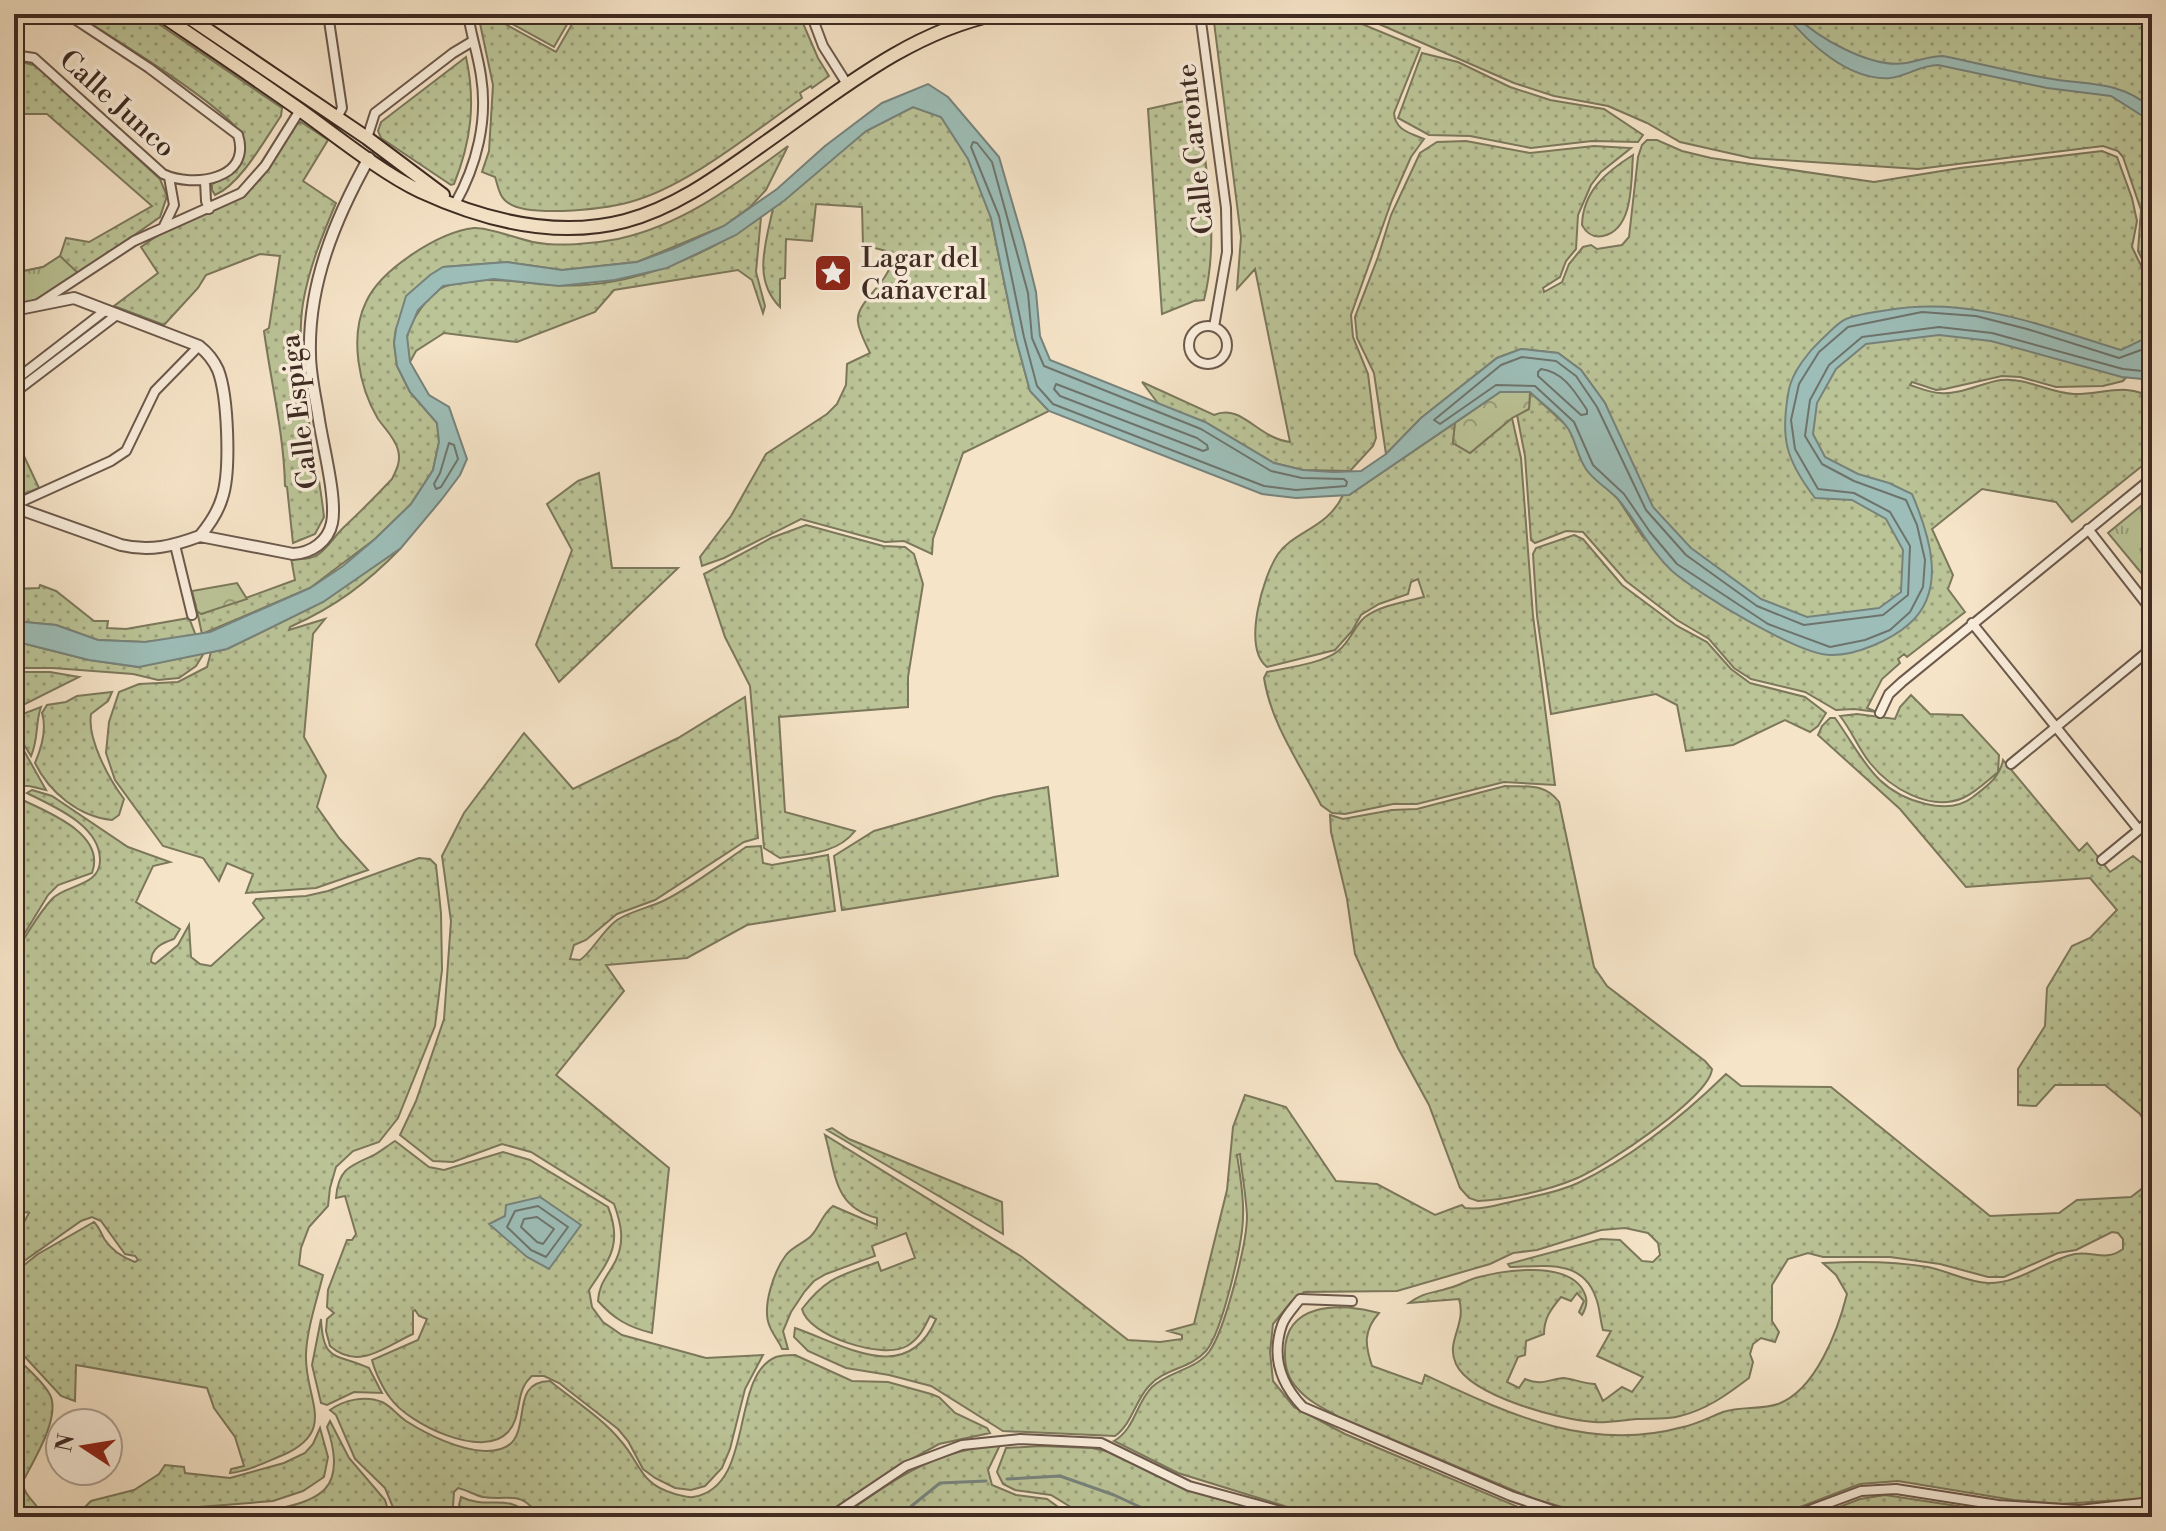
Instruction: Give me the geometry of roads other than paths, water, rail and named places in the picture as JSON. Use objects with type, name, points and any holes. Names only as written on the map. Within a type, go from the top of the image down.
[{"type":"main road","points":[[160,14],[418,190],[514,223],[550,228],[589,227],[625,221],[673,203],[909,44],[997,14]]},
{"type":"main road","points":[[184,14],[367,138],[455,204]]},
{"type":"main road","points":[[369,158],[382,159],[426,188],[437,191]]},
{"type":"street","name":"Calle Junco","points":[[14,55],[34,58],[163,174],[195,183],[222,175],[238,157],[241,145],[238,135],[149,68],[67,14]]},
{"type":"street","points":[[328,14],[342,108],[337,118]]},
{"type":"street","points":[[455,204],[466,185],[476,155],[483,117],[482,80],[468,14]]},
{"type":"street","points":[[811,14],[823,46],[847,84]]},
{"type":"street","name":"Calle Caronte","points":[[1200,14],[1226,208],[1227,252],[1214,327]]},
{"type":"street","points":[[367,138],[375,113],[473,41]]},
{"type":"street","points":[[37,305],[134,241],[231,199],[250,185],[300,110]]},
{"type":"street","name":"Calle Espiga","points":[[200,536],[304,554],[317,547],[328,535],[334,509],[310,355],[312,309],[324,257],[339,218],[369,158]]},
{"type":"street","points":[[169,177],[174,205],[183,218]]},
{"type":"street","points":[[205,181],[209,209]]},
{"type":"street","points":[[164,226],[174,205]]},
{"type":"street","points":[[14,506],[121,545],[148,549],[175,545],[200,536],[222,500],[227,475],[221,379],[211,356],[199,346],[74,298],[65,291],[70,284]]},
{"type":"street","points":[[14,310],[74,298]]},
{"type":"street","points":[[14,381],[106,310]]},
{"type":"street","points":[[14,393],[118,314]]},
{"type":"street","points":[[1203,326],[1214,327],[1223,333],[1227,343],[1224,354],[1217,362],[1206,364],[1196,361],[1190,352],[1189,341],[1194,332],[1203,326]]},
{"type":"street","points":[[14,506],[126,451],[155,391],[199,346]]},
{"type":"street","points":[[1880,713],[1889,694],[2152,478]]},
{"type":"street","points":[[2088,529],[2152,611]]},
{"type":"street","points":[[175,545],[192,615]]},
{"type":"street","points":[[1972,623],[2139,830]]},
{"type":"street","points":[[2011,764],[2152,648]]},
{"type":"street","points":[[2102,860],[2152,819]]},
{"type":"street","points":[[1352,1301],[1300,1299],[1282,1323],[1276,1357],[1288,1391],[1303,1407],[1511,1496],[1573,1517]]},
{"type":"street","points":[[830,1517],[906,1466],[962,1445],[1020,1439],[1101,1443],[1189,1486],[1302,1517]]},
{"type":"street","points":[[1791,1517],[1861,1491],[1896,1489],[1998,1505],[2079,1510],[2152,1502]]},
{"type":"water","points":[[1785,14],[1794,14],[1816,33],[1846,50],[1877,61],[1906,63],[1943,56],[2033,76],[2114,88],[2152,108],[2152,122],[2111,96],[2047,88],[1938,65],[1890,78],[1860,73],[1845,67],[1818,48]]},
{"type":"water","points":[[928,84],[948,97],[999,157],[1036,292],[1040,336],[1050,360],[1205,422],[1274,463],[1303,470],[1333,472],[1361,471],[1386,454],[1421,418],[1497,358],[1521,349],[1558,353],[1581,370],[1605,403],[1653,507],[1691,548],[1761,599],[1807,617],[1879,608],[1901,592],[1903,550],[1886,519],[1852,500],[1815,498],[1797,471],[1787,447],[1785,421],[1791,382],[1807,355],[1839,323],[1851,317],[1877,312],[1948,307],[2035,323],[2121,350],[2152,335],[2152,380],[2122,377],[1991,341],[1939,335],[1866,344],[1836,369],[1817,403],[1813,434],[1825,457],[1858,474],[1912,494],[1929,544],[1932,578],[1921,610],[1893,636],[1852,652],[1832,655],[1817,653],[1749,622],[1672,571],[1617,498],[1586,469],[1566,425],[1530,392],[1500,392],[1349,495],[1296,498],[1262,494],[1049,411],[1030,391],[991,218],[968,159],[941,117],[913,107],[866,131],[785,200],[736,235],[667,268],[615,280],[559,286],[494,279],[443,286],[418,310],[407,336],[410,362],[429,395],[449,407],[467,459],[460,475],[401,548],[323,602],[227,649],[139,667],[89,660],[14,641],[14,621],[56,625],[98,640],[145,642],[210,632],[310,588],[375,539],[411,504],[433,470],[439,442],[437,423],[410,392],[397,366],[394,343],[406,296],[430,275],[443,267],[507,262],[562,270],[637,262],[675,248],[724,226],[777,189],[825,146],[882,103]]},
{"type":"water","points":[[540,1197],[581,1225],[549,1269],[527,1257],[489,1224],[505,1216],[506,1205]]},
{"type":"waterway","points":[[1007,1479],[1060,1476],[1114,1495],[1162,1517]]},
{"type":"waterway","points":[[898,1517],[940,1483],[986,1481]]},
{"type":"place","name":"Lagar del Cañaveral","points":[[833,273]]}]
